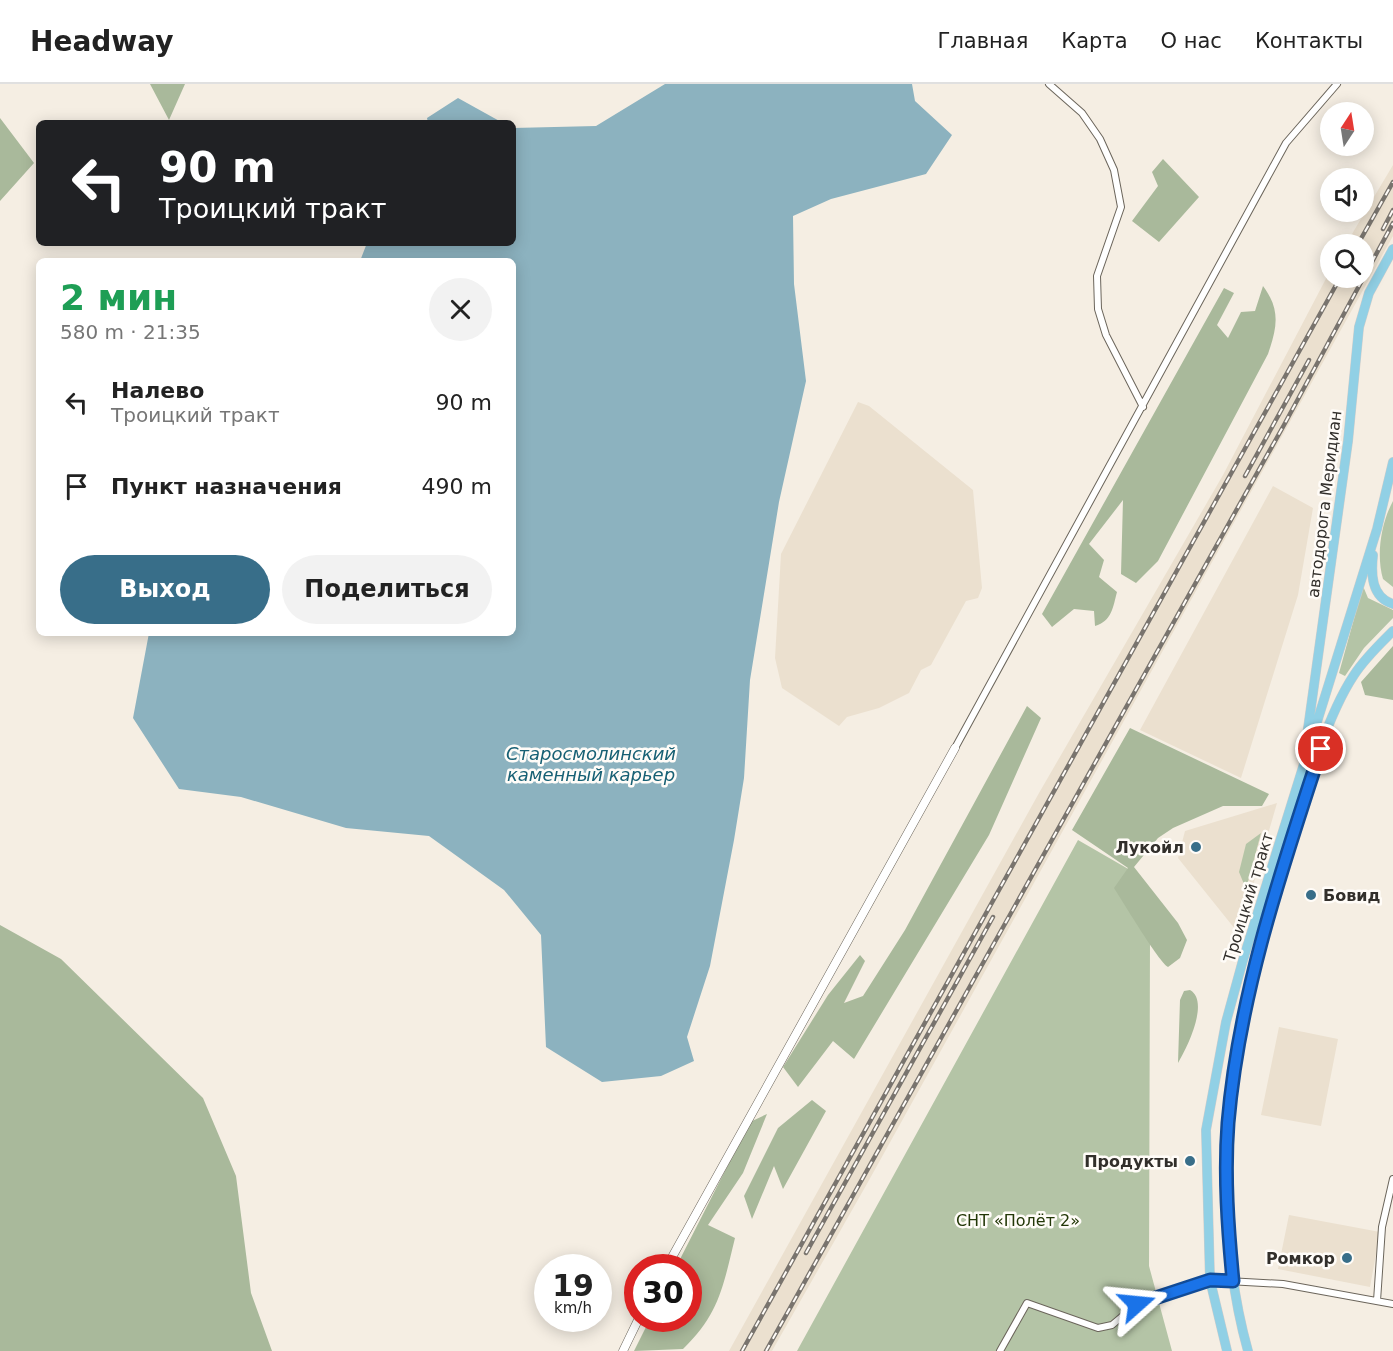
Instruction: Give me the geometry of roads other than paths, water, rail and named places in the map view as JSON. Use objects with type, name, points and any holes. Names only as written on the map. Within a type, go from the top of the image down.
[{"type":"main road","name":"автодорога Меридиан","points":[[1303,770],[1348,441],[1359,327],[1369,293],[1393,249]]},
{"type":"main road","name":"Троицкий тракт","points":[[1227,1351],[1210,1280],[1205,1167],[1211,1101],[1226,1022],[1243,960],[1377,529],[1393,462]]},
{"type":"main road","points":[[1383,505],[1393,483]]},
{"type":"main road","points":[[1377,529],[1372,568],[1373,580],[1381,598],[1393,604]]},
{"type":"main road","name":"Троицкий тракт","points":[[1248,1351],[1233,1281],[1227,1161],[1228,1123],[1239,1039],[1249,987],[1292,837],[1334,711],[1366,658],[1393,631]]},
{"type":"street","points":[[1049,84],[1082,113],[1100,139],[1114,170],[1121,207],[1097,276],[1098,309],[1106,335],[1143,407]]},
{"type":"street","points":[[674,1254],[1287,143],[1337,84]]},
{"type":"street","points":[[1377,1301],[1382,1227],[1393,1179]]},
{"type":"street","points":[[1000,1351],[1027,1303],[1098,1328],[1112,1325],[1137,1304],[1210,1280],[1283,1284],[1393,1304]]},
{"type":"street","points":[[623,1351],[632,1332]]},
{"type":"water","name":"Старосмолинский каменный карьер","points":[[665,84],[912,84],[915,101],[952,135],[926,174],[831,199],[793,216],[794,284],[806,381],[779,502],[750,680],[744,778],[734,840],[710,966],[687,1037],[694,1061],[661,1076],[602,1082],[546,1047],[541,935],[504,890],[429,836],[346,828],[241,797],[179,789],[133,718],[148,636],[516,636],[516,258],[361,258],[366,246],[516,246],[516,128],[596,126]]},
{"type":"water","points":[[458,98],[498,120],[427,120],[427,118]]},
{"type":"railway","points":[[1364,234],[1393,182]]},
{"type":"railway","points":[[1383,229],[1393,210]]},
{"type":"railway","points":[[766,1351],[1284,425],[1393,223]]},
{"type":"railway","points":[[742,1351],[1334,288]]},
{"type":"railway","points":[[1245,476],[1309,360]]},
{"type":"railway","points":[[806,1253],[993,917]]},
{"type":"place","name":"Лукойл","points":[[1196,847]]},
{"type":"place","name":"Бовид","points":[[1311,895]]},
{"type":"place","name":"Продукты","points":[[1190,1161]]},
{"type":"place","name":"Ромкор","points":[[1347,1258]]},
{"type":"park label","name":"СНТ «Полёт 2»","points":[[1018,1220]]}]
